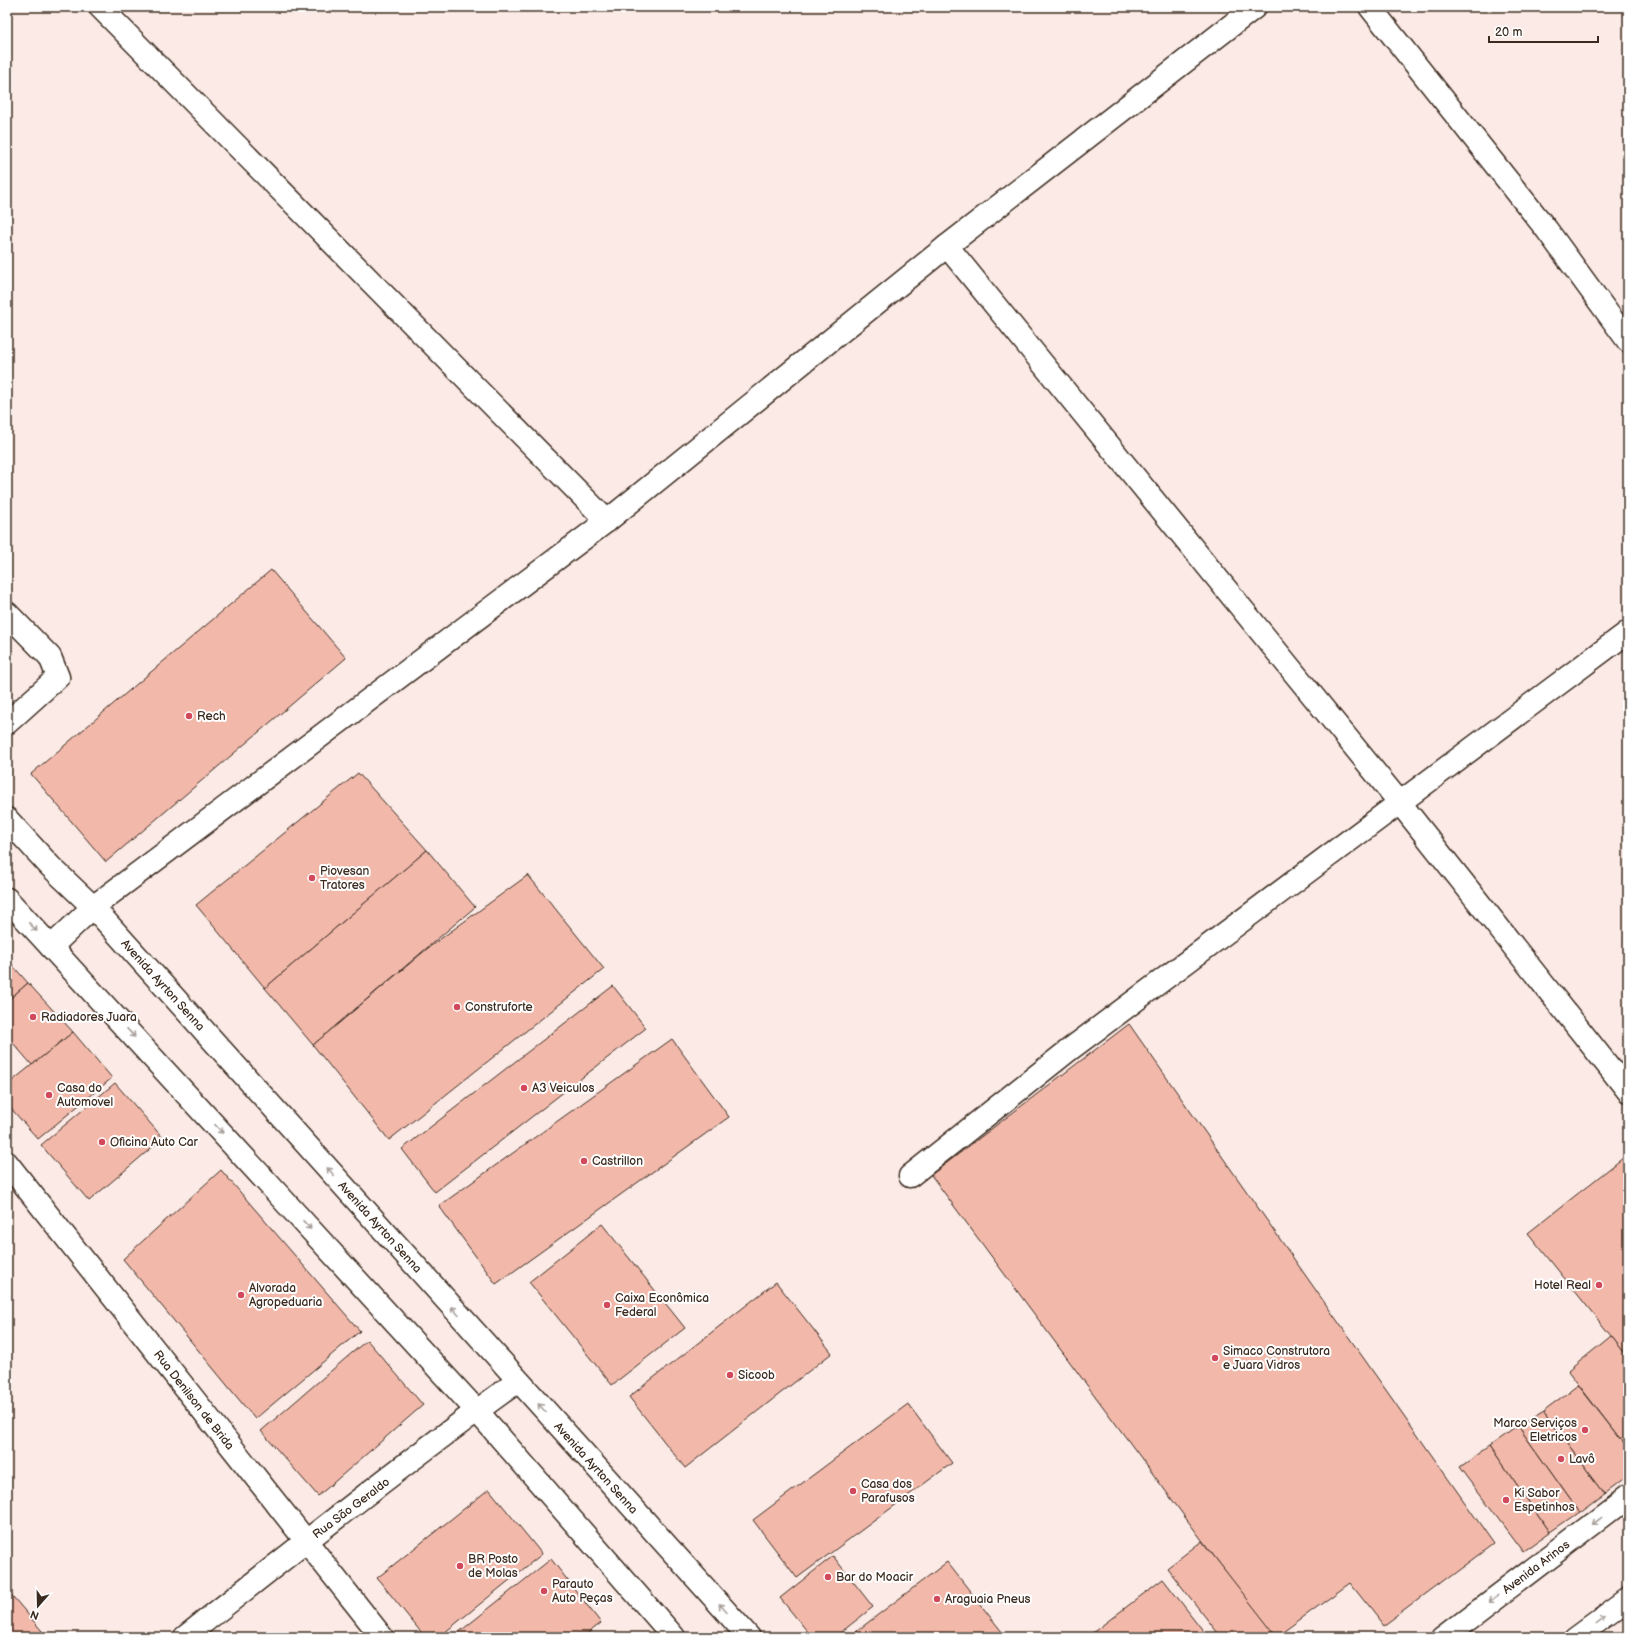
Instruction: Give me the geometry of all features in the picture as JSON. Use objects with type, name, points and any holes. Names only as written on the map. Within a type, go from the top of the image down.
[{"type":"street","points":[[100,7],[606,521]]},
{"type":"street","points":[[51,947],[94,907],[606,521],[947,246],[1254,7]]},
{"type":"street","points":[[1370,7],[1546,230],[1628,341]]},
{"type":"street","points":[[947,246],[1400,803],[1628,1091]]},
{"type":"street","points":[[7,613],[50,657],[58,677],[7,722]]},
{"type":"street","points":[[910,1176],[1076,1046],[1628,632]]},
{"type":"street","name":"Avenida Ayrton Senna","points":[[8,821],[50,866],[94,907],[749,1637]]},
{"type":"street","points":[[7,899],[477,1411],[674,1637]]},
{"type":"street","name":"Rua Denilson de Brida","points":[[7,1163],[382,1637]]},
{"type":"street","name":"Rua São Geraldo","points":[[185,1637],[306,1542],[518,1381]]},
{"type":"street","name":"Avenida Arinos","points":[[1444,1637],[1628,1497]]},
{"type":"street","points":[[1576,1637],[1628,1600]]},
{"type":"building","name":"Rech","points":[[271,570],[346,658],[106,862],[31,774]]},
{"type":"building","name":"Piovesan Tratores","points":[[358,773],[427,850],[265,988],[196,905]]},
{"type":"building","points":[[427,850],[475,907],[313,1045],[265,988]]},
{"type":"building","name":"Construforte","points":[[528,875],[604,969],[389,1140],[313,1045],[428,948]]},
{"type":"building","points":[[7,959],[28,983],[7,1001]]},
{"type":"building","name":"Radiadores Juara","points":[[28,983],[73,1032],[32,1065],[7,1036],[7,1001]]},
{"type":"building","name":"A3 Veiculos","points":[[613,986],[646,1028],[435,1192],[402,1149]]},
{"type":"building","name":"Simaco Construtora e Juara Vidros","points":[[1129,1024],[1494,1544],[1384,1626],[1350,1583],[1274,1637],[931,1175]]},
{"type":"building","name":"Casa do Automovel","points":[[73,1032],[112,1078],[38,1139],[7,1104],[7,1085]]},
{"type":"building","name":"Castrillon","points":[[672,1039],[729,1117],[496,1284],[439,1206]]},
{"type":"building","name":"Oficina Auto Car","points":[[115,1083],[163,1138],[89,1201],[41,1145]]},
{"type":"building","name":"Hotel Real","points":[[1628,1154],[1628,1357],[1528,1233]]},
{"type":"building","name":"Alvorada Agropeduaria","points":[[221,1170],[360,1331],[255,1419],[123,1259]]},
{"type":"building","name":"Caixa Econômica Federal","points":[[602,1224],[685,1328],[612,1385],[529,1282]]},
{"type":"building","name":"Sicoob","points":[[776,1282],[832,1353],[685,1468],[629,1397]]},
{"type":"building","points":[[1611,1336],[1628,1357],[1628,1449],[1568,1371]]},
{"type":"building","points":[[367,1340],[423,1405],[318,1496],[261,1431]]},
{"type":"building","name":"Marco Serviços Eletricos","points":[[1578,1385],[1628,1449],[1628,1476],[1605,1493],[1543,1411]]},
{"type":"building","name":"Casa dos Parafusos","points":[[908,1404],[952,1463],[797,1578],[753,1520]]},
{"type":"building","name":"Lavô","points":[[1543,1411],[1605,1493],[1579,1512],[1518,1426]]},
{"type":"building","points":[[1518,1426],[1579,1512],[1550,1532],[1490,1446]]},
{"type":"building","name":"Ki Sabor Espetinhos","points":[[1490,1446],[1550,1532],[1523,1551],[1460,1467]]},
{"type":"building","name":"BR Posto de Molas","points":[[489,1489],[542,1554],[439,1637],[425,1637],[377,1578]]},
{"type":"building","points":[[1202,1541],[1277,1637],[1221,1637],[1167,1568]]},
{"type":"building","name":"Bar do Moacir","points":[[833,1556],[873,1607],[835,1637],[812,1637],[780,1598]]},
{"type":"building","name":"Parauto Auto Peças","points":[[551,1559],[601,1623],[583,1637],[453,1637]]},
{"type":"building","name":"Araguaia Pneus","points":[[947,1562],[1006,1637],[849,1637]]},
{"type":"building","points":[[1163,1579],[1208,1637],[1087,1637]]},
{"type":"building","points":[[8,1591],[47,1637],[7,1637]]},
{"type":"place","name":"Rech","points":[[189,716]]},
{"type":"place","name":"Piovesan Tratores","points":[[312,878]]},
{"type":"place","name":"Construforte","points":[[457,1007]]},
{"type":"place","name":"Radiadores Juara","points":[[33,1017]]},
{"type":"place","name":"A3 Veiculos","points":[[524,1088]]},
{"type":"place","name":"Casa do Automovel","points":[[49,1095]]},
{"type":"place","name":"Oficina Auto Car","points":[[102,1142]]},
{"type":"place","name":"Castrillon","points":[[584,1161]]},
{"type":"place","name":"Hotel Real","points":[[1599,1285]]},
{"type":"place","name":"Alvorada Agropeduaria","points":[[241,1295]]},
{"type":"place","name":"Caixa Econômica Federal","points":[[607,1305]]},
{"type":"place","name":"Simaco Construtora e Juara Vidros","points":[[1215,1358]]},
{"type":"place","name":"Sicoob","points":[[730,1375]]},
{"type":"place","name":"Marco Serviços Eletricos","points":[[1585,1430]]},
{"type":"place","name":"Lavô","points":[[1561,1459]]},
{"type":"place","name":"Casa dos Parafusos","points":[[853,1491]]},
{"type":"place","name":"Ki Sabor Espetinhos","points":[[1506,1500]]},
{"type":"place","name":"BR Posto de Molas","points":[[460,1566]]},
{"type":"place","name":"Bar do Moacir","points":[[828,1577]]},
{"type":"place","name":"Parauto Auto Peças","points":[[544,1591]]},
{"type":"place","name":"Araguaia Pneus","points":[[937,1599]]}]
